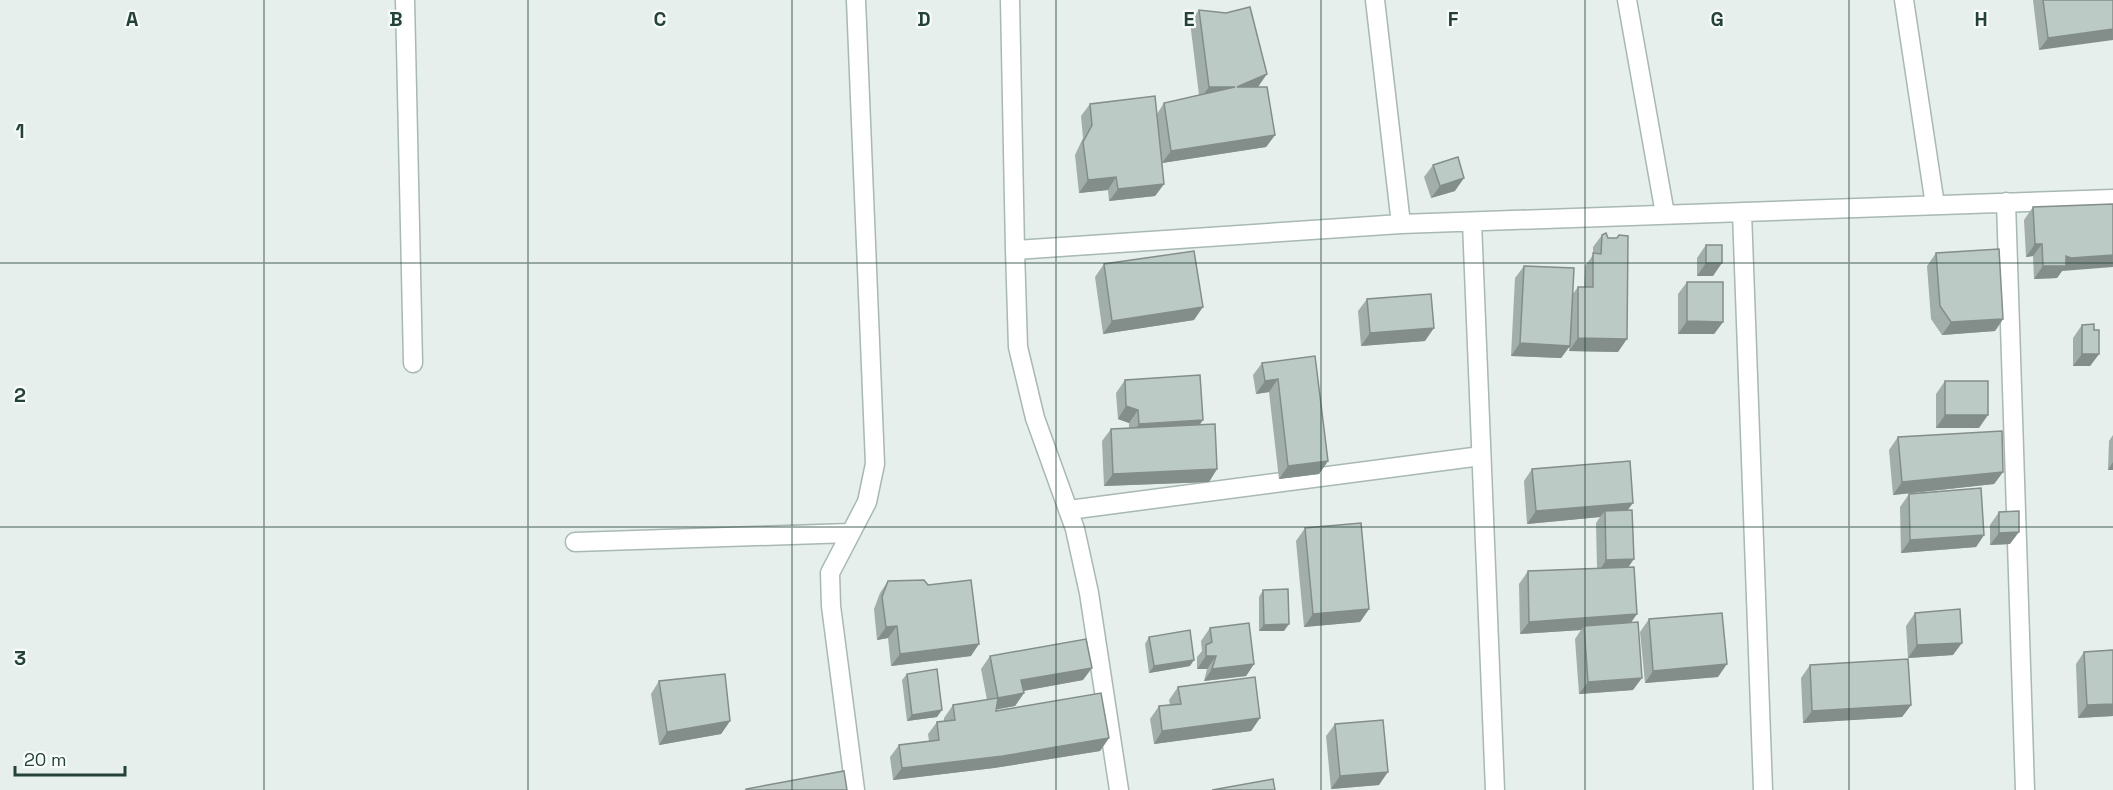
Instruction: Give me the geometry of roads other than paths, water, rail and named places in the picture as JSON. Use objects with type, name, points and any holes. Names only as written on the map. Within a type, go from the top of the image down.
[{"type":"street","points":[[405,0],[412,363]]},
{"type":"street","points":[[855,790],[831,606],[830,573],[867,502],[875,464],[856,0]]},
{"type":"street","points":[[1010,0],[1018,347],[1035,418],[1076,529],[1089,593],[1119,790]]},
{"type":"street","points":[[1375,0],[1401,224]]},
{"type":"street","points":[[1628,0],[1665,214]]},
{"type":"street","points":[[1904,0],[1935,205]]},
{"type":"street","points":[[1015,250],[1401,224],[2113,199]]},
{"type":"street","points":[[2006,202],[2025,790]]},
{"type":"street","points":[[1742,212],[1763,790]]},
{"type":"street","points":[[1472,222],[1495,790]]},
{"type":"street","points":[[1069,510],[1481,456]]},
{"type":"street","points":[[575,542],[850,533]]}]
